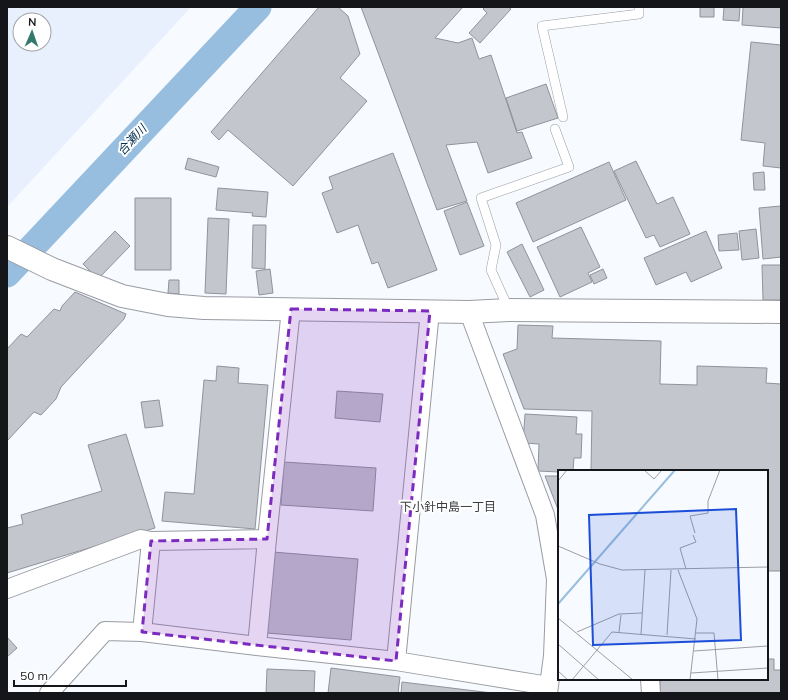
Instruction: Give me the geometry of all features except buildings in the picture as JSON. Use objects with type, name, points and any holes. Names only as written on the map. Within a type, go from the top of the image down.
[{"type":"street","points":[[7,247],[52,269],[122,296],[168,305],[204,308],[469,312],[509,310],[781,312]]},
{"type":"street","points":[[258,646],[267,539],[291,309]]},
{"type":"street","points":[[396,661],[430,311]]},
{"type":"street","points":[[49,693],[104,631],[142,632],[396,661],[548,690],[556,656],[556,579],[545,515],[469,312]]},
{"type":"street","points":[[7,589],[142,539],[151,541],[267,539]]},
{"type":"street","points":[[142,632],[151,541]]},
{"type":"street","points":[[650,680],[651,693]]},
{"type":"lane","points":[[563,117],[542,26],[638,14],[639,7]]},
{"type":"lane","points":[[509,310],[491,270],[496,245],[481,198],[568,167],[554,129]]},
{"type":"highlighted area","points":[[291,309],[430,311],[396,661],[142,632],[151,541],[267,539]]},
{"type":"shaded area","points":[[7,7],[191,7],[7,207]]},
{"type":"waterway","name":"合瀬川","points":[[7,274],[258,7]]},
{"type":"district","name":"下小針中島一丁目","points":[[448,507]]}]
